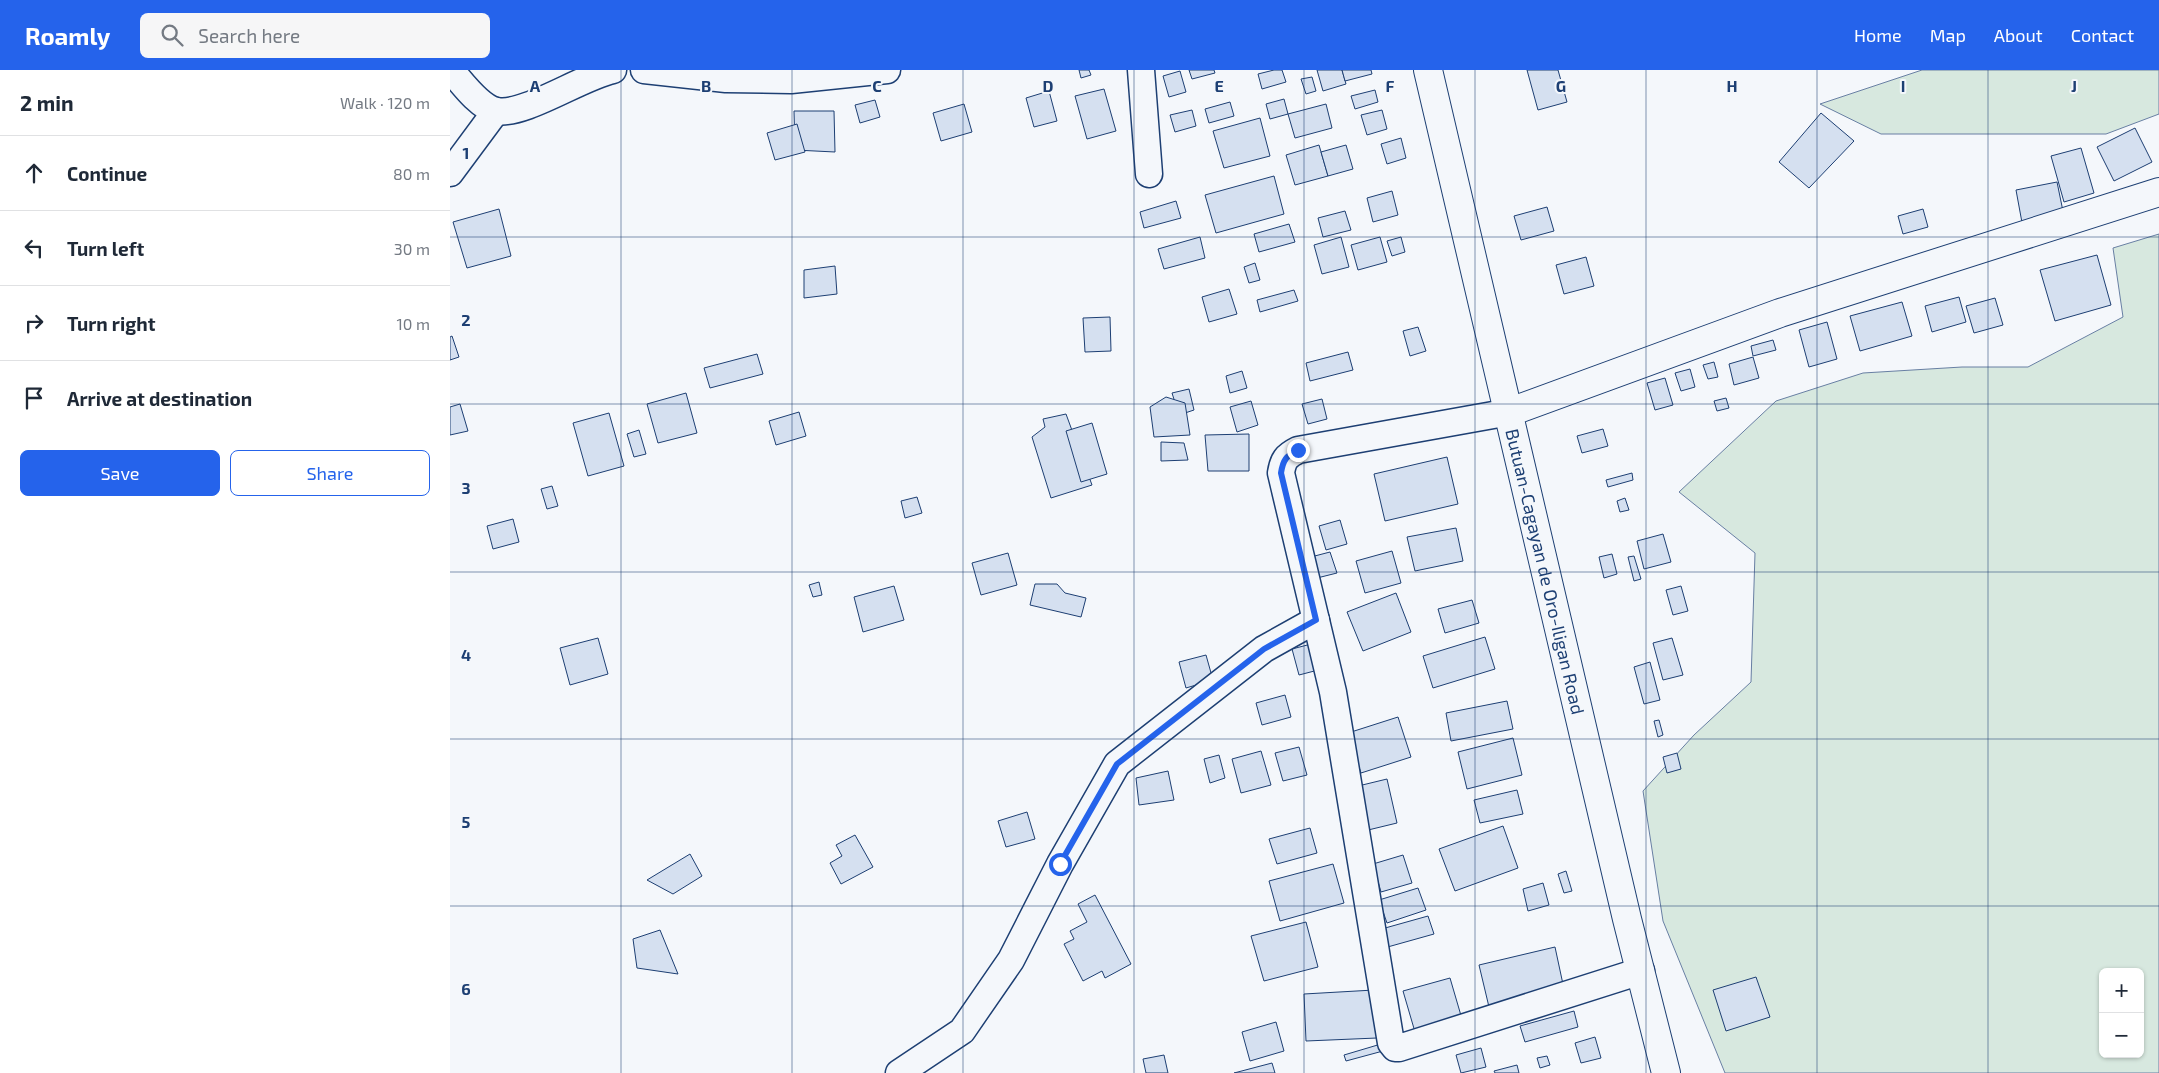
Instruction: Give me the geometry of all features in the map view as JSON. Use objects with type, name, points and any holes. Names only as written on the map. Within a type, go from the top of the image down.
[{"type":"main road","name":"Butuan-Cagayan de Oro-Iligan Road","points":[[1428,70],[1510,412],[1627,919],[1666,1073]]},
{"type":"main road","points":[[1510,412],[1780,313],[2159,192]]},
{"type":"street","points":[[451,70],[475,98],[496,111],[515,109],[550,97],[598,73],[613,70]]},
{"type":"street","points":[[644,70],[726,79],[791,80],[887,70]]},
{"type":"street","points":[[1140,70],[1149,174]]},
{"type":"street","points":[[450,173],[496,111]]},
{"type":"street","points":[[1510,412],[1298,450],[1287,456],[1282,463],[1281,473],[1333,692],[1393,1046],[1399,1048],[1641,971]]},
{"type":"street","points":[[899,1073],[962,1031],[1011,960],[1060,864],[1117,764],[1264,649],[1316,620]]},
{"type":"shaded area","points":[[1922,70],[2159,70],[2159,114],[2106,134],[1881,134],[1820,104]]},
{"type":"shaded area","points":[[2159,234],[2159,1073],[1725,1073],[1663,921],[1643,791],[1694,735],[1751,682],[1755,553],[1679,492],[1776,401],[1863,373],[1962,367],[2028,367],[2123,317],[2113,248]]},
{"type":"building","points":[[1079,70],[1089,70],[1091,75],[1081,78]]},
{"type":"building","points":[[1189,70],[1214,70],[1215,73],[1192,79]]},
{"type":"building","points":[[1282,70],[1286,82],[1262,89],[1258,74]]},
{"type":"building","points":[[1317,70],[1342,70],[1346,84],[1323,91]]},
{"type":"building","points":[[1342,70],[1371,70],[1372,74],[1345,81]]},
{"type":"building","points":[[1527,70],[1558,70],[1567,102],[1538,110]]},
{"type":"building","points":[[1180,71],[1186,92],[1169,97],[1163,76]]},
{"type":"building","points":[[1312,77],[1316,91],[1306,94],[1301,79]]},
{"type":"building","points":[[1104,89],[1116,131],[1087,139],[1075,96]]},
{"type":"building","points":[[1375,90],[1378,102],[1355,109],[1351,96]]},
{"type":"building","points":[[1049,91],[1057,121],[1034,127],[1026,98]]},
{"type":"building","points":[[1284,99],[1288,114],[1270,119],[1266,104]]},
{"type":"building","points":[[875,100],[880,117],[860,123],[855,105]]},
{"type":"building","points":[[1230,102],[1234,116],[1209,123],[1205,109]]},
{"type":"building","points":[[964,104],[972,132],[941,141],[933,113]]},
{"type":"building","points":[[1326,104],[1332,128],[1295,138],[1288,114]]},
{"type":"building","points":[[1192,110],[1196,126],[1175,132],[1170,115]]},
{"type":"building","points":[[1382,110],[1387,129],[1367,135],[1361,115]]},
{"type":"building","points":[[794,111],[834,111],[835,152],[795,150]]},
{"type":"building","points":[[1821,113],[1854,141],[1809,188],[1779,162]]},
{"type":"building","points":[[1260,118],[1270,156],[1224,168],[1213,131]]},
{"type":"building","points":[[797,124],[805,152],[775,160],[767,133]]},
{"type":"building","points":[[2135,128],[2152,162],[2114,181],[2097,147]]},
{"type":"building","points":[[1401,138],[1406,158],[1387,164],[1381,144]]},
{"type":"building","points":[[1319,145],[1328,176],[1295,185],[1286,155]]},
{"type":"building","points":[[1346,145],[1353,169],[1328,176],[1321,152]]},
{"type":"building","points":[[2081,148],[2094,193],[2064,202],[2051,156]]},
{"type":"building","points":[[1274,176],[1284,214],[1216,233],[1205,195]]},
{"type":"building","points":[[2057,182],[2065,221],[2023,228],[2016,190]]},
{"type":"building","points":[[1392,191],[1398,215],[1373,222],[1367,198]]},
{"type":"building","points":[[1176,201],[1181,218],[1144,228],[1140,212]]},
{"type":"building","points":[[1547,207],[1554,231],[1521,240],[1514,216]]},
{"type":"building","points":[[499,209],[511,256],[467,268],[453,222]]},
{"type":"building","points":[[1923,209],[1928,227],[1903,234],[1898,216]]},
{"type":"building","points":[[1345,211],[1351,230],[1323,237],[1318,218]]},
{"type":"building","points":[[1289,224],[1295,242],[1259,252],[1254,234]]},
{"type":"building","points":[[1200,237],[1205,258],[1164,269],[1158,249]]},
{"type":"building","points":[[1341,237],[1349,267],[1322,274],[1314,245]]},
{"type":"building","points":[[1380,237],[1387,262],[1358,270],[1351,245]]},
{"type":"building","points":[[1401,237],[1405,252],[1392,256],[1387,241]]},
{"type":"building","points":[[2097,255],[2111,305],[2055,321],[2040,270]]},
{"type":"building","points":[[1586,257],[1594,286],[1564,294],[1556,265]]},
{"type":"building","points":[[1255,263],[1260,280],[1249,283],[1244,267]]},
{"type":"building","points":[[835,266],[837,294],[804,298],[804,270]]},
{"type":"building","points":[[1229,289],[1237,314],[1209,322],[1202,297]]},
{"type":"building","points":[[1294,290],[1298,301],[1260,312],[1257,300]]},
{"type":"building","points":[[1959,297],[1966,322],[1932,332],[1925,306]]},
{"type":"building","points":[[1995,298],[2003,325],[1974,333],[1966,306]]},
{"type":"building","points":[[1902,302],[1912,336],[1860,351],[1850,316]]},
{"type":"building","points":[[1110,317],[1111,351],[1085,352],[1083,318]]},
{"type":"building","points":[[1827,322],[1837,359],[1809,367],[1799,330]]},
{"type":"building","points":[[1418,327],[1426,351],[1410,356],[1403,331]]},
{"type":"building","points":[[452,336],[459,357],[450,360],[450,337]]},
{"type":"building","points":[[1773,340],[1776,350],[1753,356],[1751,346]]},
{"type":"building","points":[[1348,352],[1353,370],[1310,381],[1306,363]]},
{"type":"building","points":[[757,354],[763,374],[710,388],[704,368]]},
{"type":"building","points":[[1753,357],[1759,378],[1734,385],[1729,364]]},
{"type":"building","points":[[1714,362],[1718,377],[1708,379],[1703,365]]},
{"type":"building","points":[[1690,369],[1695,387],[1681,391],[1675,373]]},
{"type":"building","points":[[1242,371],[1247,388],[1230,393],[1226,376]]},
{"type":"building","points":[[1665,378],[1673,405],[1655,410],[1647,383]]},
{"type":"building","points":[[1189,389],[1194,410],[1179,415],[1172,393]]},
{"type":"building","points":[[686,393],[697,433],[658,443],[647,404]]},
{"type":"building","points":[[1166,397],[1185,403],[1190,435],[1154,437],[1150,407]]},
{"type":"building","points":[[1726,398],[1729,408],[1717,411],[1714,401]]},
{"type":"building","points":[[1322,399],[1327,419],[1308,424],[1302,404]]},
{"type":"building","points":[[1251,401],[1258,425],[1237,432],[1230,407]]},
{"type":"building","points":[[460,404],[468,431],[450,435],[450,407]]},
{"type":"building","points":[[799,412],[806,436],[776,445],[769,421]]},
{"type":"building","points":[[609,413],[624,466],[588,476],[573,423]]},
{"type":"building","points":[[1066,414],[1092,485],[1051,498],[1032,437],[1045,427],[1043,419]]},
{"type":"building","points":[[1092,423],[1107,474],[1081,482],[1066,431]]},
{"type":"building","points":[[1603,429],[1608,446],[1582,453],[1577,436]]},
{"type":"building","points":[[639,430],[646,454],[634,457],[627,434]]},
{"type":"building","points":[[1249,434],[1249,471],[1208,471],[1205,435]]},
{"type":"building","points":[[1161,442],[1184,443],[1188,460],[1161,461]]},
{"type":"building","points":[[1447,457],[1458,504],[1385,521],[1374,474]]},
{"type":"building","points":[[1632,473],[1633,480],[1608,487],[1606,480]]},
{"type":"building","points":[[552,486],[558,506],[547,509],[541,489]]},
{"type":"building","points":[[917,497],[922,513],[905,518],[901,501]]},
{"type":"building","points":[[1625,498],[1629,510],[1620,512],[1617,501]]},
{"type":"building","points":[[513,519],[519,542],[493,549],[487,526]]},
{"type":"building","points":[[1340,520],[1347,544],[1326,550],[1319,526]]},
{"type":"building","points":[[1456,528],[1463,561],[1415,571],[1407,537]]},
{"type":"building","points":[[1663,534],[1671,562],[1644,569],[1637,541]]},
{"type":"building","points":[[1392,551],[1401,583],[1365,593],[1356,561]]},
{"type":"building","points":[[1330,552],[1337,573],[1313,579],[1307,558]]},
{"type":"building","points":[[1008,553],[1017,585],[981,595],[972,563]]},
{"type":"building","points":[[1612,554],[1617,574],[1604,578],[1599,557]]},
{"type":"building","points":[[1634,556],[1641,579],[1634,581],[1628,557]]},
{"type":"building","points":[[819,582],[822,595],[813,597],[809,585]]},
{"type":"building","points":[[1035,584],[1057,584],[1065,593],[1086,598],[1081,617],[1030,605]]},
{"type":"building","points":[[894,586],[904,620],[863,632],[854,597]]},
{"type":"building","points":[[1681,586],[1688,611],[1673,615],[1666,590]]},
{"type":"building","points":[[1396,593],[1411,632],[1363,651],[1347,612]]},
{"type":"building","points":[[1472,600],[1479,623],[1445,633],[1438,609]]},
{"type":"building","points":[[1485,637],[1495,669],[1433,688],[1423,656]]},
{"type":"building","points":[[598,638],[608,674],[570,685],[560,648]]},
{"type":"building","points":[[1672,638],[1683,675],[1663,680],[1653,643]]},
{"type":"building","points":[[1315,643],[1322,669],[1299,675],[1292,649]]},
{"type":"building","points":[[1206,655],[1213,680],[1186,688],[1179,662]]},
{"type":"building","points":[[1650,662],[1660,700],[1644,704],[1634,667]]},
{"type":"building","points":[[1285,695],[1291,717],[1262,725],[1256,703]]},
{"type":"building","points":[[1507,701],[1513,729],[1451,741],[1446,713]]},
{"type":"building","points":[[1398,717],[1411,757],[1361,773],[1348,733]]},
{"type":"building","points":[[1659,720],[1663,735],[1658,737],[1654,721]]},
{"type":"building","points":[[1513,738],[1522,775],[1467,789],[1458,752]]},
{"type":"building","points":[[1299,747],[1307,775],[1283,781],[1275,753]]},
{"type":"building","points":[[1261,751],[1271,785],[1241,793],[1232,759]]},
{"type":"building","points":[[1677,753],[1681,769],[1667,773],[1663,757]]},
{"type":"building","points":[[1219,755],[1225,778],[1210,783],[1204,759]]},
{"type":"building","points":[[1168,771],[1174,800],[1139,805],[1136,778]]},
{"type":"building","points":[[1387,779],[1397,823],[1364,831],[1354,787]]},
{"type":"building","points":[[1517,790],[1523,814],[1480,823],[1474,800]]},
{"type":"building","points":[[1027,812],[1035,839],[1006,847],[998,821]]},
{"type":"building","points":[[1503,826],[1518,868],[1455,891],[1439,849]]},
{"type":"building","points":[[1310,828],[1317,853],[1277,864],[1269,839]]},
{"type":"building","points":[[855,835],[873,867],[841,884],[830,863],[842,856],[836,845]]},
{"type":"building","points":[[690,854],[702,876],[673,894],[647,880]]},
{"type":"building","points":[[1403,855],[1412,883],[1381,892],[1373,864]]},
{"type":"building","points":[[1333,864],[1344,903],[1280,921],[1269,881]]},
{"type":"building","points":[[1566,871],[1572,891],[1564,893],[1558,874]]},
{"type":"building","points":[[1543,883],[1549,905],[1528,911],[1523,889]]},
{"type":"building","points":[[1418,888],[1426,910],[1387,923],[1379,900]]},
{"type":"building","points":[[1095,895],[1131,964],[1105,978],[1102,971],[1083,981],[1064,944],[1074,939],[1070,931],[1087,922],[1078,904]]},
{"type":"building","points":[[1428,916],[1434,934],[1384,948],[1378,930]]},
{"type":"building","points":[[1306,922],[1318,967],[1264,981],[1251,936]]},
{"type":"building","points":[[660,930],[678,974],[637,968],[633,939]]},
{"type":"building","points":[[1555,947],[1564,989],[1489,1007],[1479,965]]},
{"type":"building","points":[[1756,977],[1770,1017],[1726,1031],[1713,990]]},
{"type":"building","points":[[1450,978],[1462,1019],[1415,1032],[1403,991]]},
{"type":"building","points":[[1374,990],[1377,1038],[1306,1041],[1304,994]]},
{"type":"building","points":[[1574,1011],[1578,1027],[1525,1042],[1520,1026]]},
{"type":"building","points":[[1276,1022],[1284,1051],[1250,1061],[1242,1032]]},
{"type":"building","points":[[1595,1037],[1601,1058],[1581,1063],[1575,1043]]},
{"type":"building","points":[[1381,1044],[1383,1051],[1346,1061],[1344,1055]]},
{"type":"building","points":[[1481,1048],[1486,1067],[1461,1073],[1456,1055]]},
{"type":"building","points":[[1164,1055],[1168,1073],[1146,1073],[1143,1059]]},
{"type":"building","points":[[1547,1056],[1550,1065],[1540,1068],[1537,1058]]},
{"type":"building","points":[[1272,1063],[1275,1073],[1234,1073]]},
{"type":"building","points":[[1517,1065],[1519,1073],[1495,1073],[1494,1071]]},
{"type":"route","points":[[1060,864],[1117,764],[1264,649],[1316,620],[1281,473],[1282,463],[1287,456],[1298,450]]}]
